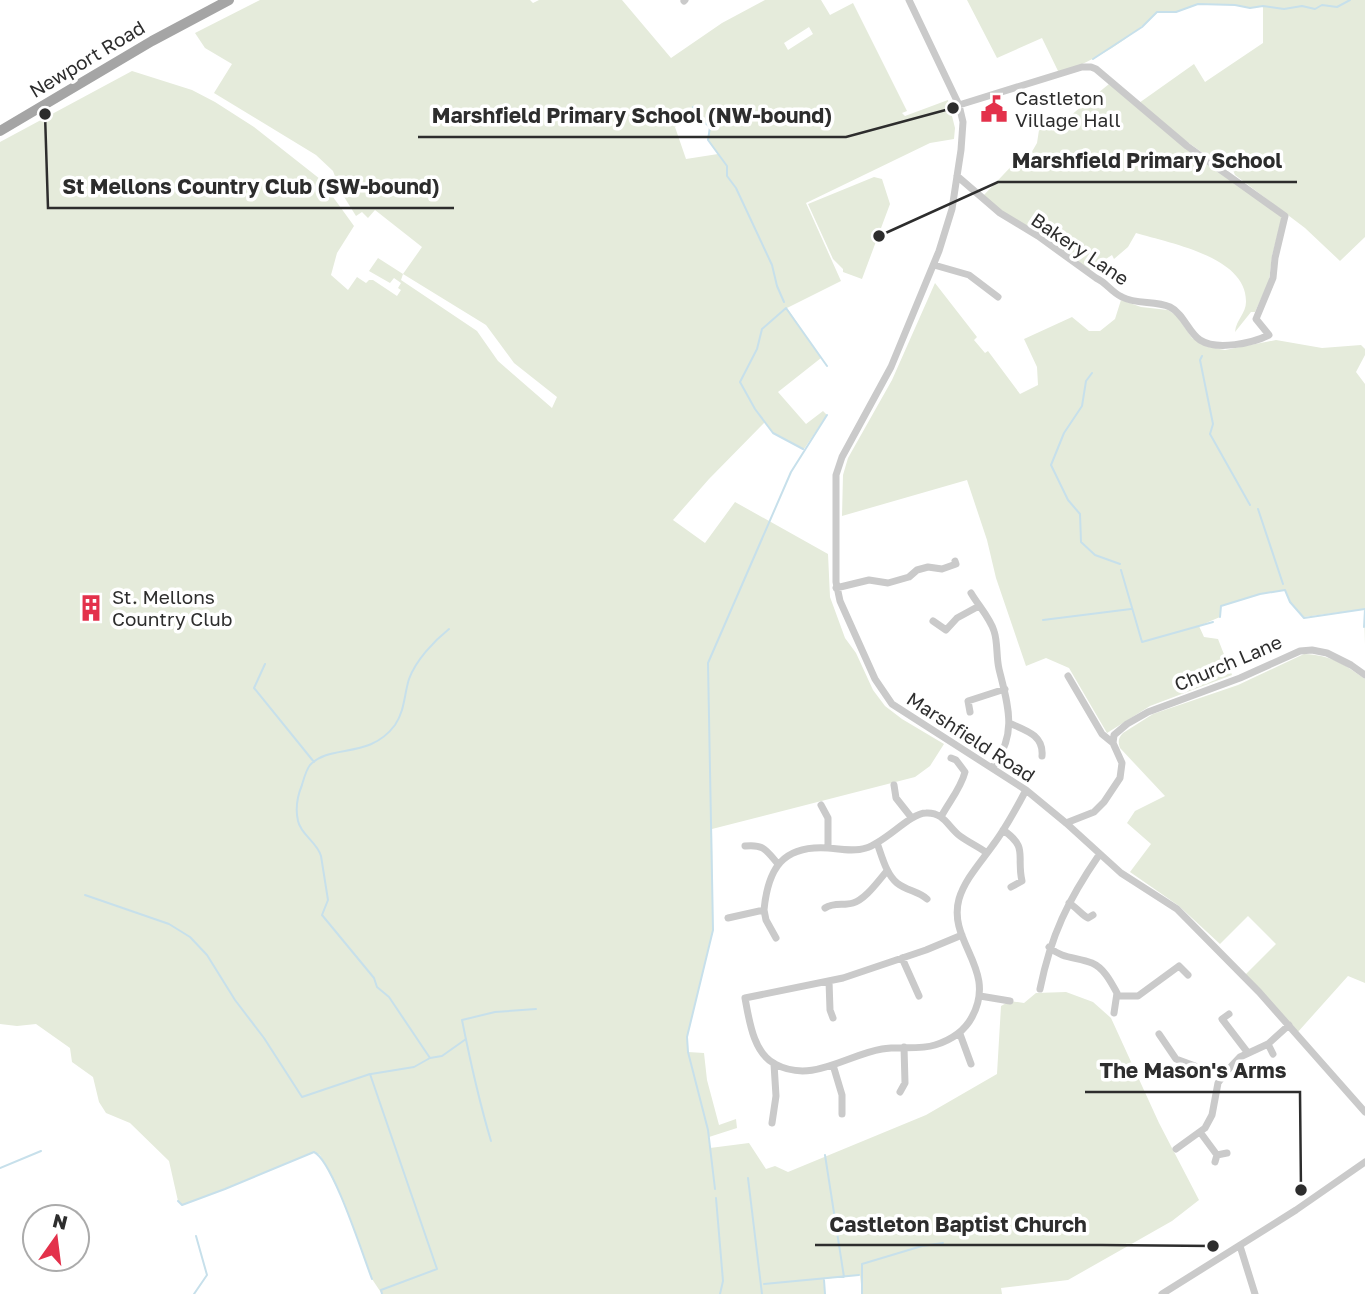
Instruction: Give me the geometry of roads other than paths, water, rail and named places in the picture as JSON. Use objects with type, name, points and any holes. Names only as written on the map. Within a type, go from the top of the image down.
[{"type":"main road","name":"Newport Road","points":[[0,131],[152,41],[229,0]]},
{"type":"street","name":"Marshfield Road","points":[[909,0],[959,106],[963,122],[957,176],[952,209],[934,265],[891,367],[842,457],[836,475],[836,588],[885,697],[901,712],[1026,790],[1121,873],[1177,909],[1229,960],[1365,1112]]},
{"type":"street","name":"Bakery Lane","points":[[957,176],[1000,213],[1106,283],[1112,291],[1122,297],[1171,308],[1200,340],[1213,344],[1245,345],[1269,335],[1256,319],[1273,278],[1284,216],[1187,146],[1096,69],[1091,66],[1082,67],[959,106]]},
{"type":"street","points":[[934,265],[971,272],[998,297]]},
{"type":"street","points":[[836,588],[869,580],[888,583],[909,577],[917,570],[928,567],[942,569],[956,565],[955,561]]},
{"type":"street","points":[[971,593],[994,630],[999,670],[1009,708],[1008,738],[1004,753],[993,767]]},
{"type":"street","points":[[933,621],[946,630],[957,618],[979,606]]},
{"type":"street","name":"Church Lane","points":[[1113,743],[1114,734],[1127,723],[1148,712],[1240,678],[1300,651],[1327,653],[1365,675]]},
{"type":"street","points":[[989,672],[999,670]]},
{"type":"street","points":[[1066,823],[1094,811],[1113,792],[1120,778],[1122,763],[1113,743],[1102,734],[1068,676]]},
{"type":"street","points":[[970,712],[968,701],[1005,689]]},
{"type":"street","points":[[1009,723],[1030,732],[1039,740],[1043,748],[1042,756]]},
{"type":"street","points":[[1039,740],[1047,736]]},
{"type":"street","points":[[941,817],[953,799],[965,772],[956,760],[951,758]]},
{"type":"street","points":[[894,785],[892,800],[911,817]]},
{"type":"street","points":[[774,1064],[801,1072],[815,1071],[870,1051],[933,1046],[960,1034],[972,1017],[980,996],[980,978],[957,921],[959,900],[967,881],[1003,830],[1026,790]]},
{"type":"street","points":[[821,805],[832,817],[828,848]]},
{"type":"street","points":[[776,938],[766,920],[764,910],[769,881],[778,864],[799,852],[813,847],[864,849],[897,831],[911,817],[926,813],[948,820],[960,836],[987,853]]},
{"type":"street","points":[[1003,830],[1017,840],[1020,847],[1022,881],[1011,887]]},
{"type":"street","points":[[877,843],[887,871],[897,883],[917,891],[927,899]]},
{"type":"street","points":[[745,846],[757,845],[765,849],[778,864]]},
{"type":"street","points":[[1040,989],[1049,947],[1069,903],[1100,855]]},
{"type":"street","points":[[825,908],[837,900],[853,904],[887,871]]},
{"type":"street","points":[[1069,903],[1083,909],[1084,917],[1093,915]]},
{"type":"street","points":[[728,918],[764,910]]},
{"type":"street","points":[[772,1123],[776,1096],[774,1064],[755,1040],[748,1023],[745,998],[829,981],[902,958],[962,935]]},
{"type":"street","points":[[1049,947],[1056,954],[1092,963],[1101,969],[1118,996],[1114,1013]]},
{"type":"street","points":[[902,958],[919,996]]},
{"type":"street","points":[[1118,996],[1138,996],[1179,966],[1188,975]]},
{"type":"street","points":[[829,981],[830,1010],[834,1018]]},
{"type":"street","points":[[980,996],[1010,1001]]},
{"type":"street","points":[[1229,1014],[1222,1019],[1248,1053]]},
{"type":"street","points":[[1176,1149],[1205,1128],[1212,1115],[1218,1083],[1222,1076],[1240,1057],[1268,1044],[1289,1025]]},
{"type":"street","points":[[960,1034],[971,1064]]},
{"type":"street","points":[[1159,1034],[1176,1059],[1222,1076]]},
{"type":"street","points":[[1268,1044],[1273,1054]]},
{"type":"street","points":[[900,1093],[905,1083],[904,1047]]},
{"type":"street","points":[[833,1065],[842,1095],[842,1114]]},
{"type":"street","points":[[1200,1132],[1216,1159],[1227,1153]]},
{"type":"street","points":[[1163,1294],[1365,1162]]},
{"type":"street","points":[[1240,1246],[1255,1294]]},
{"type":"waterway","points":[[1093,59],[1142,27],[1157,12],[1176,12],[1198,4],[1284,9],[1302,6],[1315,9],[1322,5],[1337,7],[1350,0]]},
{"type":"waterway","points":[[693,107],[699,118],[710,127],[708,140],[727,166],[727,176],[736,188],[772,265],[784,302]]},
{"type":"waterway","points":[[803,449],[773,433],[740,382],[757,349],[762,329],[786,308],[827,366]]},
{"type":"waterway","points":[[1202,356],[1200,360],[1213,424],[1210,434],[1250,505]]},
{"type":"waterway","points":[[1092,373],[1086,381],[1082,406],[1064,433],[1051,465],[1068,500],[1080,514],[1081,542],[1095,555],[1120,564]]},
{"type":"waterway","points":[[715,1189],[708,1130],[688,1052],[687,1037],[713,930],[708,663],[791,472],[827,415]]},
{"type":"waterway","points":[[1258,509],[1283,584]]},
{"type":"waterway","points":[[1121,570],[1142,642],[1213,622]]},
{"type":"waterway","points":[[1220,617],[1221,606],[1260,594],[1285,590],[1290,602],[1304,618],[1365,609],[1364,627]]},
{"type":"waterway","points":[[1043,620],[1131,609]]},
{"type":"waterway","points":[[430,1058],[389,997],[377,987],[374,978],[322,915],[328,900],[321,856],[300,826],[297,807],[310,765],[328,754],[374,743],[395,725],[401,714],[412,672],[426,651],[449,629]]},
{"type":"waterway","points":[[265,664],[254,688],[314,762]]},
{"type":"waterway","points":[[85,895],[169,924],[190,937],[207,955],[302,1097],[370,1074],[437,1269],[381,1290],[382,1294]]},
{"type":"waterway","points":[[491,1141],[462,1020],[495,1012],[536,1009]]},
{"type":"waterway","points":[[371,1074],[414,1067],[430,1058],[442,1056],[466,1039]]},
{"type":"waterway","points":[[0,1168],[41,1151]]},
{"type":"waterway","points":[[178,1201],[182,1205],[314,1152],[330,1172],[372,1279]]},
{"type":"waterway","points":[[825,1155],[844,1277]]},
{"type":"waterway","points":[[748,1178],[762,1294]]},
{"type":"waterway","points":[[716,1198],[723,1281],[720,1294]]},
{"type":"waterway","points":[[194,1294],[207,1275],[196,1236]]},
{"type":"waterway","points":[[862,1294],[862,1264],[922,1246],[943,1243]]},
{"type":"waterway","points":[[764,1284],[859,1275]]},
{"type":"waterway","points":[[824,1280],[825,1294]]},
{"type":"place","name":"Marshfield Primary School (NW-bound)","points":[[953,108]]},
{"type":"place","name":"Castleton Village Hall","points":[[994,109]]},
{"type":"place","name":"St Mellons Country Club (SW-bound)","points":[[45,114]]},
{"type":"place","name":"Marshfield Primary School","points":[[879,236]]},
{"type":"place","name":"St. Mellons Country Club","points":[[91,608]]},
{"type":"place","name":"The Mason's Arms","points":[[1301,1190]]},
{"type":"place","name":"Castleton Baptist Church","points":[[1213,1246]]}]
